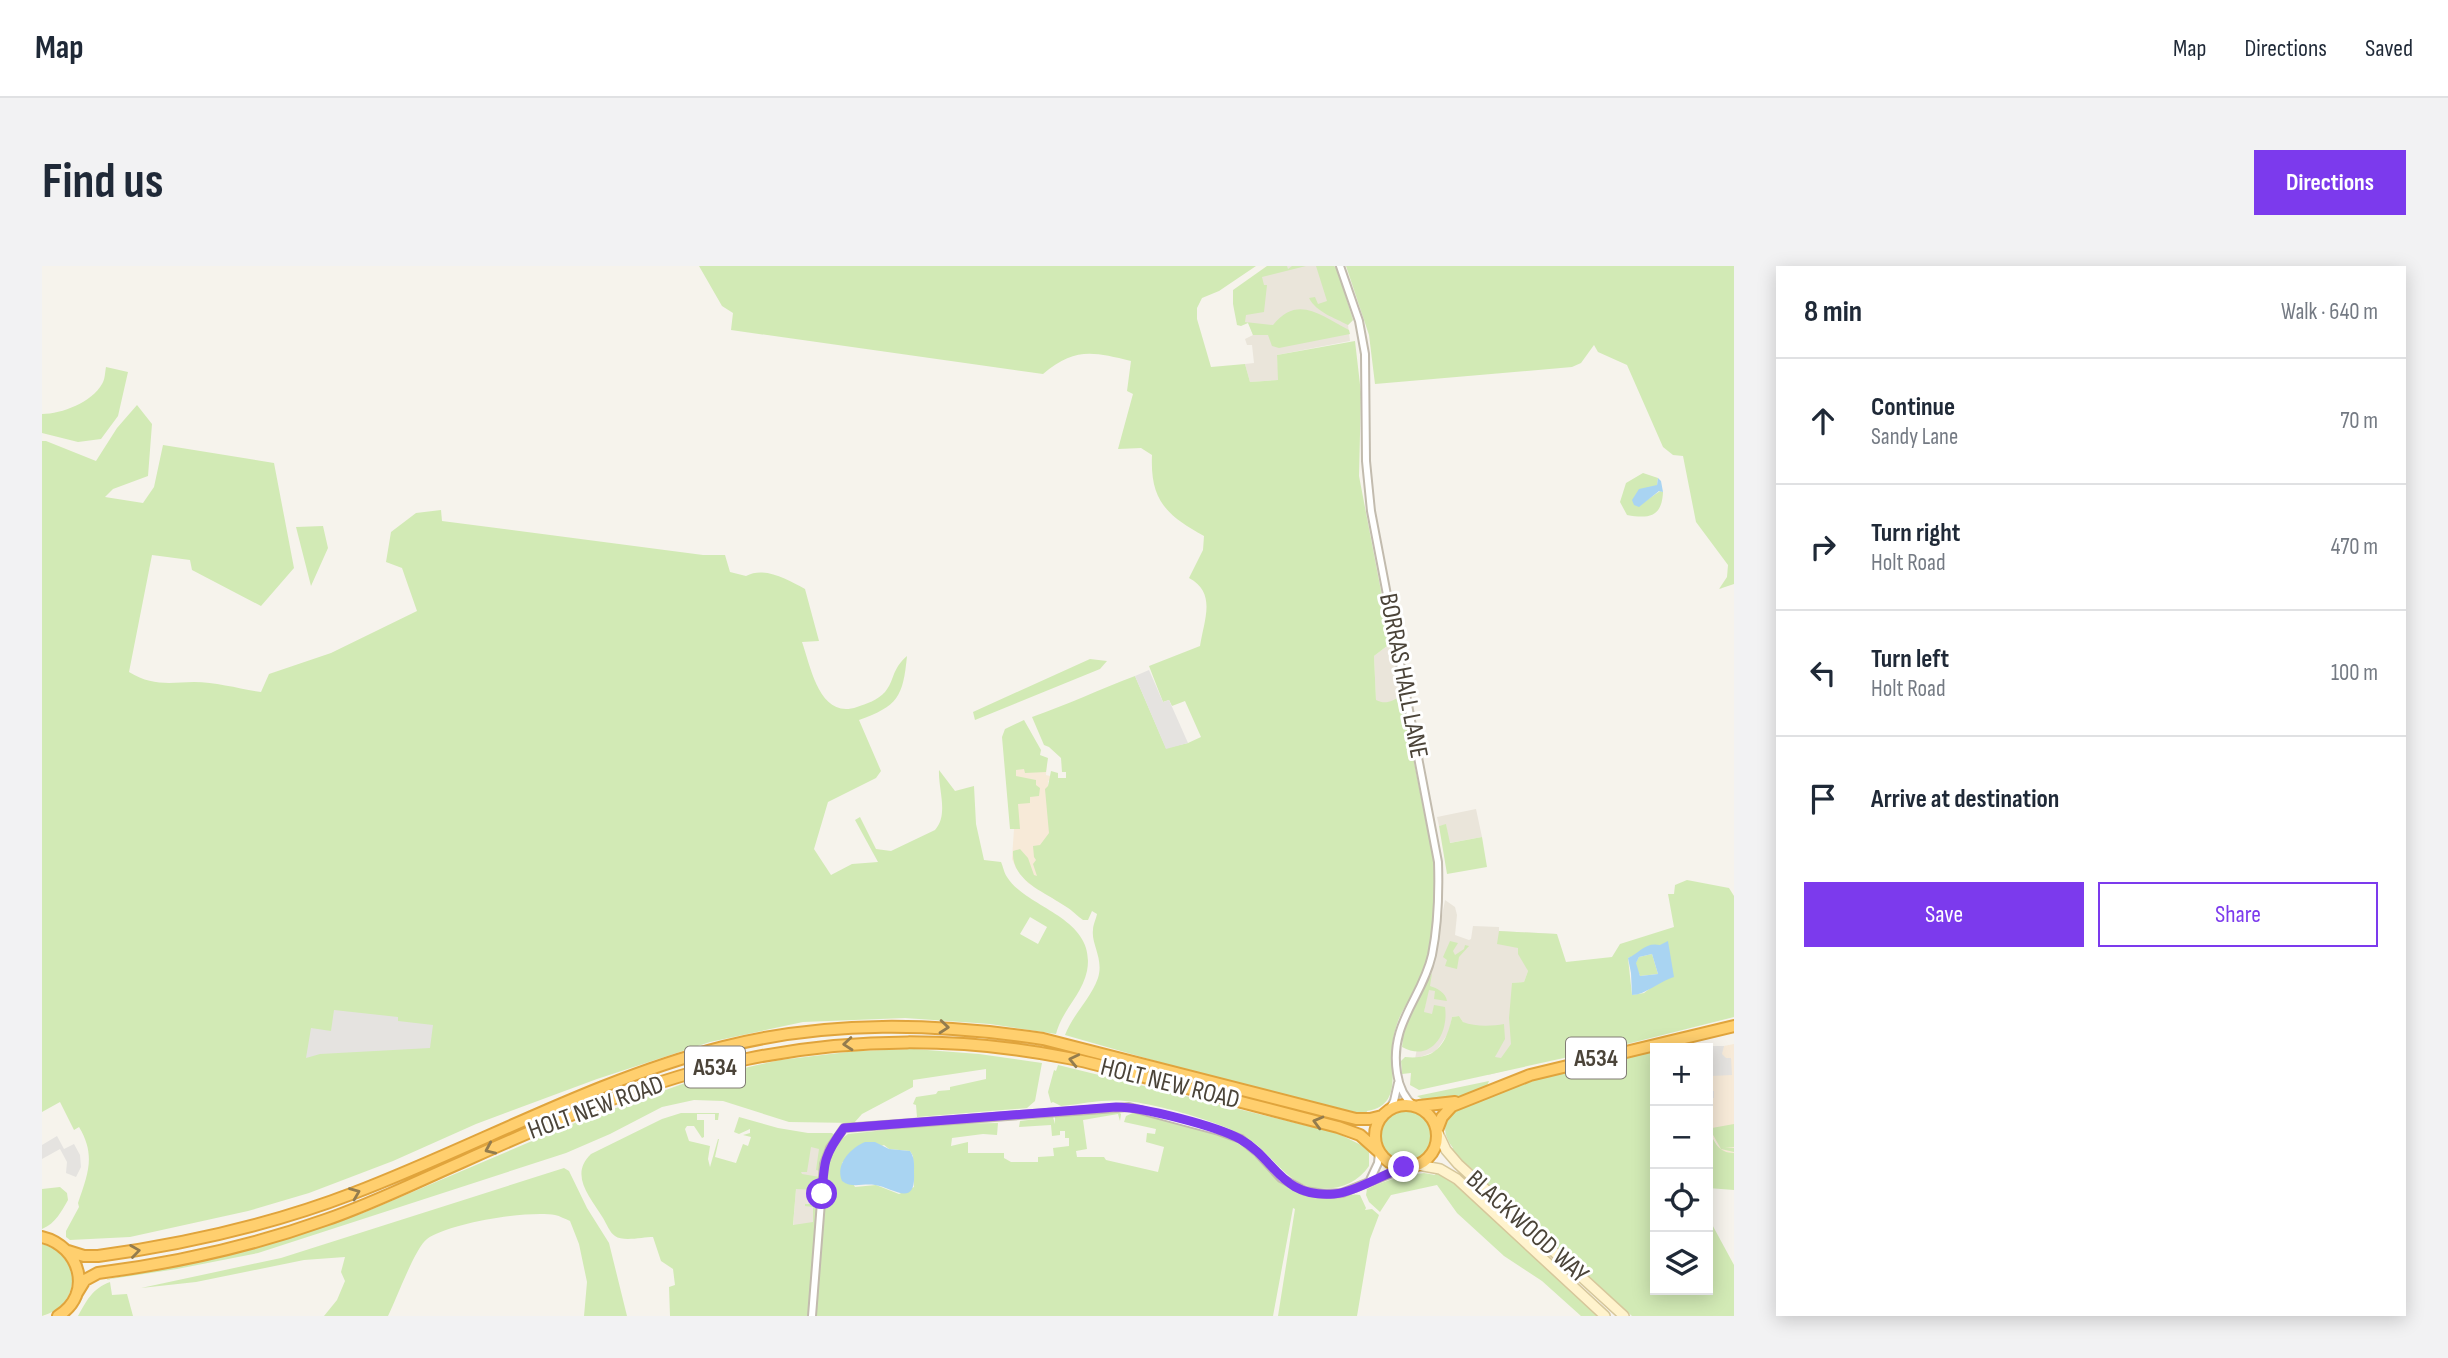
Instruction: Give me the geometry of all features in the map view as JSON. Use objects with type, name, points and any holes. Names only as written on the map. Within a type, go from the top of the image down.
[{"type":"highway","name":"HOLT NEW ROAD","points":[[68,1251],[84,1256],[98,1256],[196,1240],[272,1222],[357,1192],[648,1071],[723,1047],[826,1029],[927,1026],[994,1032],[1043,1040],[1356,1119],[1368,1120],[1385,1113]]},
{"type":"highway","name":"A534","points":[[1415,1106],[1461,1101],[1549,1069],[1734,1026]]},
{"type":"highway","name":"HOLT NEW ROAD","points":[[58,1316],[71,1304],[85,1280],[98,1273],[202,1254],[282,1234],[375,1201],[515,1138],[647,1088],[746,1059],[844,1045],[926,1043],[1033,1052],[1070,1058],[1338,1127],[1360,1135],[1379,1151]]},
{"type":"highway","name":"A534","points":[[1437,1131],[1445,1113],[1461,1101]]},
{"type":"highway","points":[[1398,1106],[1415,1106],[1428,1113],[1437,1131],[1437,1141],[1432,1154],[1418,1165],[1404,1167],[1387,1161],[1379,1151],[1375,1133],[1385,1113],[1398,1106]]},
{"type":"highway","points":[[42,1237],[60,1243],[68,1251],[78,1271],[77,1293]]},
{"type":"street","name":"BORRAS HALL LANE","points":[[1340,266],[1362,332],[1365,354],[1366,461],[1371,511],[1438,862],[1438,895],[1432,955],[1423,981],[1404,1015],[1396,1039],[1396,1095],[1385,1113]]},
{"type":"street","name":"BORRAS HALL LANE","points":[[1398,1081],[1404,1094],[1415,1106]]},
{"type":"street","points":[[812,1316],[824,1164],[830,1148],[844,1128],[1129,1107],[1241,1139],[1282,1178],[1305,1191],[1342,1193],[1404,1167]]},
{"type":"street","name":"BLACKWOOD WAY","points":[[1437,1131],[1446,1150],[1458,1164],[1623,1316]]},
{"type":"street","points":[[1370,1180],[1378,1163],[1379,1151]]},
{"type":"street","name":"BLACKWOOD WAY","points":[[1418,1165],[1440,1168],[1457,1179],[1605,1316]]},
{"type":"shaded area","points":[[1276,266],[1336,266],[1353,320],[1348,325],[1350,341],[1277,355],[1279,380],[1250,382],[1245,364],[1254,363],[1252,345],[1247,345],[1245,339],[1253,335],[1248,322],[1242,322],[1247,287]]},
{"type":"shaded area","points":[[1391,643],[1405,715],[1376,701],[1374,656]]},
{"type":"shaded area","points":[[1149,670],[1163,702],[1169,700],[1188,743],[1166,749],[1135,676]]},
{"type":"shaded area","points":[[1047,761],[1046,775],[1050,776],[1048,814],[1076,886],[1067,907],[1028,883],[1012,859],[1014,829],[1008,764]]},
{"type":"shaded area","points":[[1476,809],[1482,837],[1449,843],[1446,825],[1439,826],[1437,817]]},
{"type":"shaded area","points":[[1445,900],[1455,907],[1455,935],[1469,940],[1473,926],[1499,927],[1499,931],[1557,934],[1524,962],[1528,971],[1524,982],[1513,983],[1520,1003],[1512,1069],[1488,1075],[1496,1054],[1459,1016],[1452,1017],[1449,1032],[1436,1051],[1415,1059]]},
{"type":"shaded area","points":[[334,1010],[398,1017],[398,1021],[433,1025],[430,1048],[320,1054],[306,1058],[311,1028],[331,1031]]},
{"type":"shaded area","points":[[1734,1044],[1734,1153],[1720,1150],[1713,1138],[1713,1046]]},
{"type":"shaded area","points":[[1713,1046],[1724,1046],[1722,1054],[1731,1058],[1732,1075],[1713,1076]]},
{"type":"shaded area","points":[[57,1136],[64,1149],[74,1144],[80,1155],[81,1167],[76,1177],[66,1173],[67,1162],[60,1149],[42,1159],[42,1145]]},
{"type":"shaded area","points":[[800,1136],[830,1140],[822,1157],[817,1225],[793,1227]]},
{"type":"green space","points":[[699,266],[1256,266],[1219,291],[1202,298],[1197,308],[1197,319],[1211,367],[1245,364],[1250,382],[1278,380],[1277,355],[1355,341],[1361,393],[1359,476],[1391,643],[1374,656],[1376,700],[1386,702],[1401,696],[1435,875],[1429,957],[1421,982],[1396,1027],[1392,1048],[1392,1087],[1385,1103],[1366,1114],[1359,1113],[1201,1074],[1065,1035],[1098,978],[1099,964],[1093,935],[1097,914],[1092,911],[1088,920],[1083,920],[1023,878],[1014,861],[1013,851],[1020,849],[1037,876],[1033,864],[1036,860],[1033,846],[1040,845],[1049,833],[1045,789],[1051,771],[1058,773],[1058,778],[1066,778],[1066,772],[1062,772],[1061,758],[1044,745],[1032,717],[1135,676],[1166,748],[1201,737],[1185,701],[1172,706],[1169,700],[1163,702],[1149,666],[1200,646],[1206,617],[1206,599],[1198,584],[1189,578],[1203,550],[1204,536],[1180,521],[1163,504],[1154,484],[1152,455],[1141,448],[1118,449],[1133,394],[1127,391],[1131,361],[1106,355],[1085,354],[1065,359],[1043,374],[731,330],[733,313],[722,306]]},
{"type":"green space","points":[[1267,266],[1287,266],[1288,269],[1292,266],[1306,266],[1262,277],[1264,285],[1267,285],[1264,312],[1246,315],[1245,322],[1273,325],[1282,316],[1301,309],[1319,314],[1349,330],[1350,334],[1279,348],[1272,346],[1268,335],[1253,335],[1248,323],[1237,325],[1233,290]]},
{"type":"green space","points":[[1316,266],[1334,266],[1337,269],[1353,320],[1348,325],[1321,311],[1309,298],[1315,297],[1318,304],[1327,301]]},
{"type":"green space","points":[[1346,266],[1734,266],[1734,584],[1719,589],[1727,577],[1728,565],[1696,522],[1683,456],[1673,455],[1663,447],[1627,365],[1598,352],[1594,345],[1581,363],[1572,367],[1375,384],[1369,335]]},
{"type":"green space","points":[[106,367],[128,372],[118,416],[101,439],[78,442],[42,433],[42,414],[67,409],[91,396],[103,382]]},
{"type":"green space","points":[[137,405],[152,424],[148,476],[113,489],[105,497],[143,503],[154,487],[163,445],[274,463],[294,568],[261,606],[192,570],[190,560],[152,555],[129,672],[153,682],[202,682],[261,692],[269,674],[331,653],[417,611],[402,568],[386,562],[391,532],[416,513],[441,510],[442,521],[703,555],[725,555],[730,572],[746,576],[769,573],[805,589],[819,641],[802,642],[819,689],[834,706],[844,709],[857,707],[879,697],[888,688],[898,666],[907,656],[903,681],[896,698],[882,710],[859,720],[881,771],[876,778],[828,802],[814,849],[831,875],[852,864],[878,862],[855,820],[860,817],[876,849],[891,851],[935,830],[939,824],[942,809],[939,770],[955,791],[974,786],[976,824],[984,860],[1001,862],[1006,875],[1017,888],[1071,926],[1082,938],[1087,953],[1084,980],[1056,1034],[990,1024],[905,1018],[803,1022],[710,1042],[597,1079],[476,1124],[393,1161],[309,1193],[248,1211],[130,1237],[70,1240],[66,1237],[66,1231],[79,1207],[89,1156],[79,1127],[74,1130],[60,1102],[42,1112],[42,441],[96,461],[117,428]],"holes":[[[1030,917],[1047,927],[1038,944],[1020,934]]]},
{"type":"green space","points":[[1643,473],[1658,478],[1657,485],[1644,502],[1660,491],[1663,492],[1660,507],[1648,516],[1627,515],[1620,502],[1626,483]]},
{"type":"green space","points":[[323,526],[328,548],[311,586],[296,527]]},
{"type":"green space","points":[[1090,659],[1107,661],[1100,669],[975,720],[973,712]]},
{"type":"green space","points":[[1024,720],[1041,750],[1040,755],[1048,758],[1046,772],[1025,773],[1024,769],[1016,770],[1016,776],[1036,780],[1036,785],[1040,788],[1039,796],[1030,797],[1030,803],[1018,804],[1020,829],[1010,829],[1002,737],[1005,729]]},
{"type":"green space","points":[[1446,824],[1450,843],[1482,837],[1487,867],[1447,874],[1439,826]]},
{"type":"green space","points":[[1687,880],[1729,888],[1734,896],[1734,1017],[1623,1045],[1419,1090],[1410,1085],[1411,1073],[1402,1074],[1401,1061],[1405,1057],[1425,1056],[1438,1049],[1443,1043],[1452,1017],[1459,1016],[1463,1022],[1473,1025],[1504,1024],[1505,1039],[1495,1057],[1501,1058],[1511,1044],[1509,1018],[1512,983],[1524,982],[1528,971],[1518,954],[1518,948],[1497,944],[1499,931],[1557,934],[1566,962],[1612,957],[1620,944],[1674,927],[1668,894],[1674,894],[1675,885]],"holes":[[[1660,945],[1658,982],[1644,993],[1632,995],[1628,958]]]},
{"type":"green space","points":[[1450,941],[1458,943],[1453,951],[1455,955],[1464,949],[1465,945],[1469,946],[1459,957],[1457,969],[1445,966],[1447,960],[1443,957]]},
{"type":"green space","points":[[1652,954],[1658,974],[1640,976],[1635,964],[1639,957]]},
{"type":"green space","points":[[1432,973],[1430,986],[1441,991],[1447,1001],[1434,999],[1435,991],[1429,990],[1424,1012],[1432,1014],[1434,1005],[1445,1007],[1444,1027],[1436,1043],[1422,1051],[1412,1051],[1402,1047],[1404,1029]]},
{"type":"green space","points":[[914,1049],[1042,1063],[1035,1101],[1027,1108],[917,1117],[916,1105],[913,1104],[916,1097],[986,1079],[986,1069],[913,1080],[913,1087],[862,1114],[854,1123],[789,1122],[723,1101],[694,1100],[662,1107],[566,1153],[258,1253],[104,1280],[260,1247],[363,1213],[572,1124],[696,1079],[780,1060],[856,1051]]},
{"type":"green space","points":[[1650,1053],[1650,1295],[1713,1295],[1713,1226],[1734,1265],[1734,1316],[1632,1316],[1451,1150],[1453,1148],[1445,1128],[1451,1115],[1536,1076]]},
{"type":"green space","points":[[1058,1065],[1337,1133],[1369,1152],[1369,1166],[1350,1183],[1333,1188],[1316,1188],[1291,1177],[1242,1135],[1192,1116],[1125,1101],[1061,1106],[1051,1103],[1048,1092]]},
{"type":"green space","points":[[1489,1081],[1487,1086],[1439,1101],[1438,1098],[1422,1099],[1417,1096]]},
{"type":"green space","points":[[1406,1109],[1425,1117],[1433,1136],[1425,1155],[1406,1163],[1387,1155],[1379,1136],[1387,1117]]},
{"type":"green space","points":[[1118,1111],[1121,1114],[1120,1121],[1118,1114],[1083,1120],[1087,1149],[1076,1151],[1077,1157],[1104,1157],[1106,1160],[1158,1172],[1164,1147],[1146,1142],[1147,1133],[1155,1134],[1156,1129],[1124,1122],[1126,1116],[1135,1112],[1228,1138],[1247,1150],[1281,1182],[1302,1194],[1324,1198],[1360,1195],[1365,1210],[1372,1209],[1379,1215],[1370,1239],[1357,1316],[1278,1316],[1295,1209],[1293,1208],[1273,1316],[670,1316],[669,1287],[675,1285],[673,1269],[661,1261],[653,1237],[623,1239],[613,1235],[588,1194],[582,1178],[585,1162],[591,1154],[662,1119],[681,1113],[719,1113],[718,1120],[715,1120],[715,1114],[697,1114],[697,1120],[704,1120],[702,1138],[694,1126],[687,1126],[685,1129],[689,1141],[710,1146],[710,1167],[718,1139],[715,1157],[736,1163],[743,1144],[748,1146],[751,1137],[743,1135],[750,1133],[750,1129],[739,1134],[734,1132],[739,1117],[778,1128],[808,1133],[832,1133],[834,1135],[824,1149],[820,1171],[816,1170],[819,1149],[811,1147],[807,1172],[801,1172],[820,1177],[819,1190],[796,1189],[793,1225],[813,1222],[813,1207],[805,1204],[818,1201],[821,1233],[827,1166],[838,1143],[848,1134],[942,1124],[998,1123],[997,1135],[952,1138],[951,1146],[968,1142],[968,1153],[1004,1153],[1004,1158],[1011,1162],[1038,1162],[1038,1157],[1054,1156],[1053,1148],[1069,1146],[1069,1138],[1065,1138],[1065,1131],[1052,1136],[1051,1125],[1019,1127],[1020,1121],[1053,1117],[1055,1124],[1055,1117]],"holes":[[[884,1145],[889,1149],[910,1151],[913,1156],[914,1187],[899,1194],[876,1185],[855,1187],[842,1163],[846,1159]]]},
{"type":"green space","points":[[1734,1124],[1734,1147],[1725,1148],[1734,1148],[1734,1152],[1721,1149],[1713,1135],[1713,1128]]},
{"type":"green space","points":[[1713,1138],[1721,1149],[1734,1153],[1734,1190],[1713,1188]]},
{"type":"green space","points":[[564,1168],[569,1171],[587,1208],[609,1243],[627,1316],[584,1316],[587,1282],[579,1244],[570,1221],[557,1215],[543,1214],[509,1216],[470,1223],[427,1239],[411,1263],[388,1316],[324,1316],[337,1300],[345,1281],[341,1272],[345,1257],[304,1260],[196,1282],[141,1288],[281,1258]]},
{"type":"green space","points":[[1424,1173],[1436,1173],[1453,1183],[1597,1316],[1581,1316],[1542,1281],[1504,1256],[1457,1213],[1437,1185],[1391,1195],[1380,1212],[1369,1202],[1367,1189]]},
{"type":"green space","points":[[60,1187],[67,1193],[68,1200],[55,1220],[42,1229],[42,1189]]},
{"type":"green space","points":[[42,1244],[64,1258],[72,1280],[64,1302],[42,1316]]},
{"type":"green space","points":[[110,1282],[112,1295],[127,1294],[133,1316],[78,1316],[94,1292]]},
{"type":"water","points":[[1658,478],[1663,492],[1659,491],[1639,507],[1634,505],[1632,500],[1639,489],[1657,485]]},
{"type":"water","points":[[1668,941],[1674,977],[1642,993],[1632,995],[1628,958],[1647,946]],"holes":[[[1652,954],[1658,974],[1640,976],[1636,963],[1639,957]]]},
{"type":"water","points":[[865,1142],[875,1142],[889,1149],[910,1151],[914,1164],[914,1184],[911,1190],[902,1193],[875,1185],[854,1185],[842,1181],[842,1163],[854,1148]]},
{"type":"route","points":[[822,1194],[824,1164],[830,1148],[844,1128],[1116,1107],[1143,1110],[1241,1139],[1282,1178],[1297,1188],[1315,1194],[1352,1190],[1404,1167]]}]
